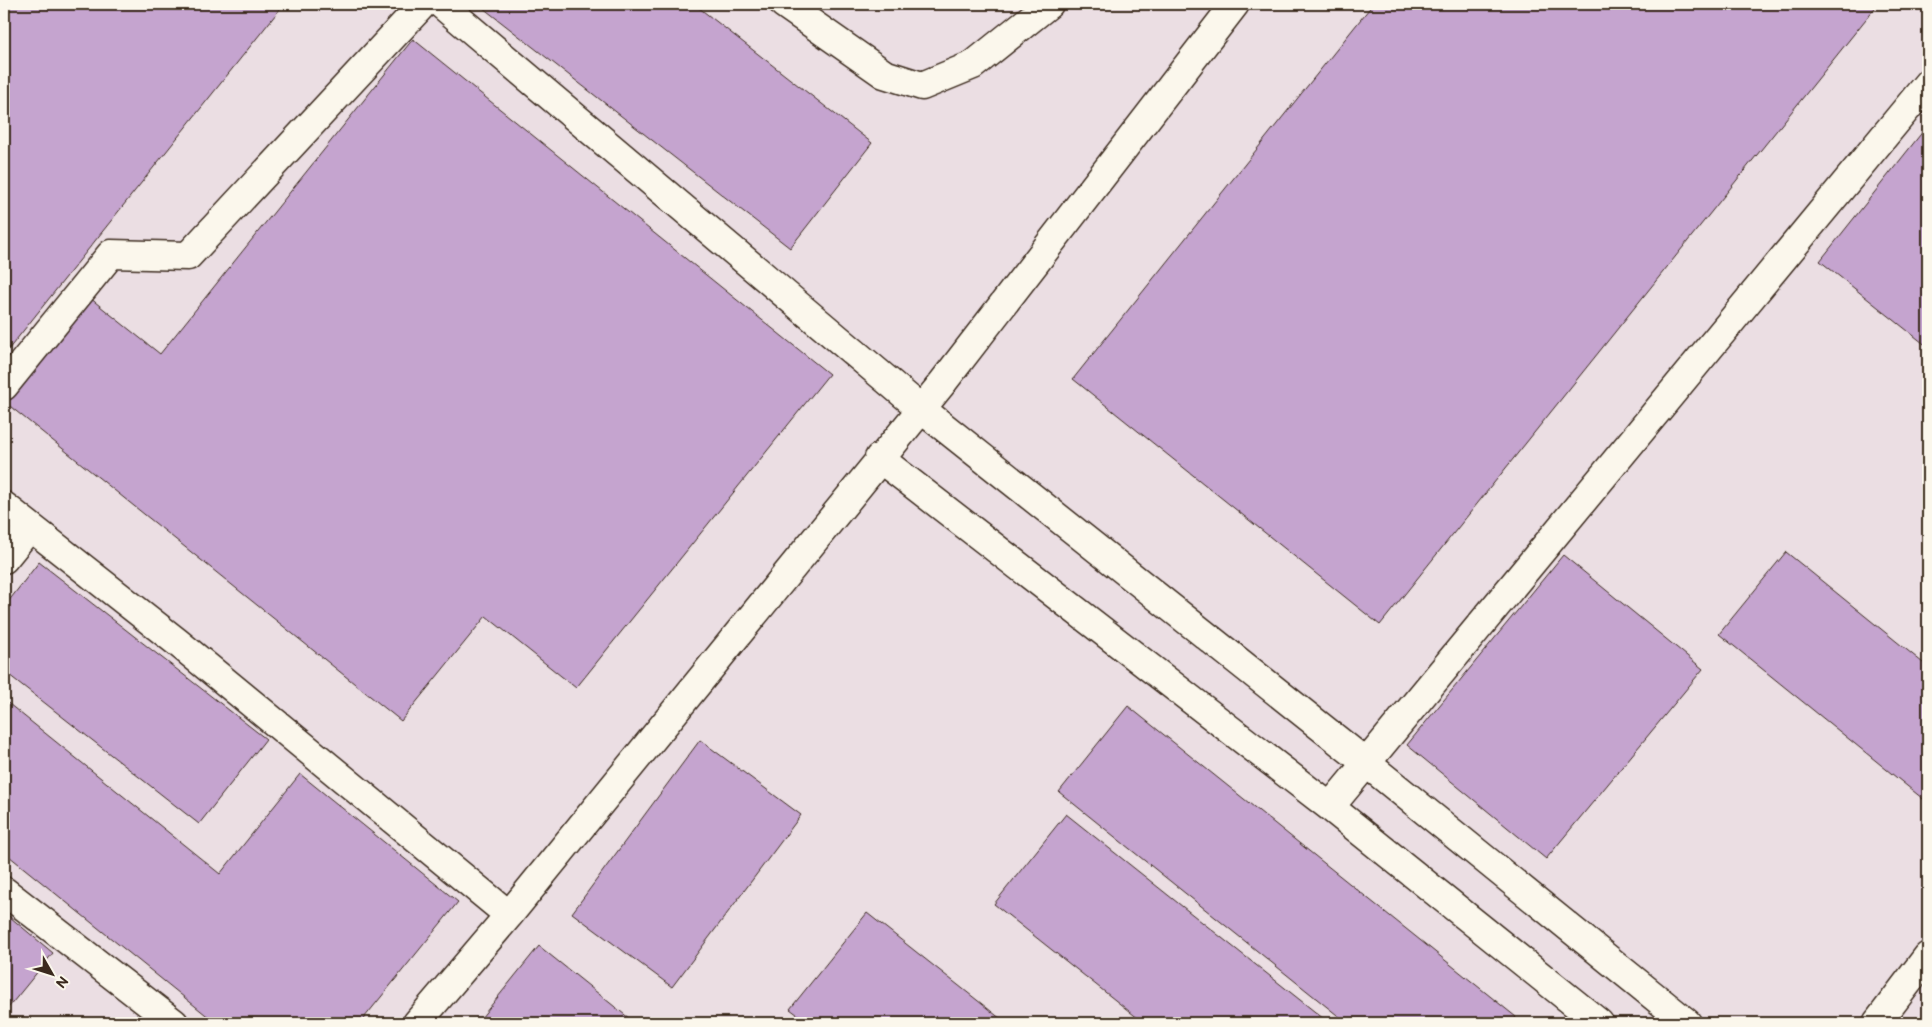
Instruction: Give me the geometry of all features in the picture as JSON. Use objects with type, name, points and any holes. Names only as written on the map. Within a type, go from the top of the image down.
[{"type":"lane","points":[[4,386],[111,254],[188,256],[423,4]]},
{"type":"lane","points":[[441,4],[920,408],[1364,762],[1687,1023]]},
{"type":"lane","points":[[784,4],[884,74],[922,86],[973,65],[1049,4]]},
{"type":"lane","points":[[417,1023],[509,915],[946,378],[1235,4]]},
{"type":"lane","points":[[1330,807],[1364,762],[1928,83]]},
{"type":"lane","points":[[880,458],[1330,807],[1599,1023]]},
{"type":"lane","points":[[4,506],[177,642],[509,915]]},
{"type":"lane","points":[[4,558],[30,527]]},
{"type":"lane","points":[[4,891],[174,1023]]},
{"type":"lane","points":[[1877,1023],[1928,956]]},
{"type":"shaded area","points":[[4,4],[1928,4],[1928,1023],[4,1023]]},
{"type":"building","points":[[4,4],[284,4],[4,355]]},
{"type":"building","points":[[478,4],[694,4],[872,143],[790,248]]},
{"type":"building","points":[[1373,4],[1878,4],[1380,625],[1073,379]]},
{"type":"building","points":[[413,39],[829,374],[576,688],[486,616],[401,721],[6,403],[90,298],[160,354]]},
{"type":"building","points":[[1928,125],[1928,347],[1820,261]]},
{"type":"building","points":[[1786,552],[1928,667],[1928,803],[1719,634]]},
{"type":"building","points":[[1563,555],[1703,669],[1546,859],[1407,745]]},
{"type":"building","points":[[39,562],[266,739],[199,824],[4,671],[4,607]]},
{"type":"building","points":[[4,700],[220,874],[300,774],[458,902],[360,1023],[216,1023],[4,852]]},
{"type":"building","points":[[1128,706],[1516,1017],[1512,1023],[1347,1023],[1059,792]]},
{"type":"building","points":[[700,740],[801,815],[672,987],[572,913]]},
{"type":"building","points":[[1066,814],[1329,1023],[1144,1023],[994,904]]},
{"type":"building","points":[[4,912],[53,953],[4,1013]]},
{"type":"building","points":[[867,913],[1006,1023],[809,1023],[790,1009]]},
{"type":"building","points":[[539,946],[635,1023],[477,1023]]}]
